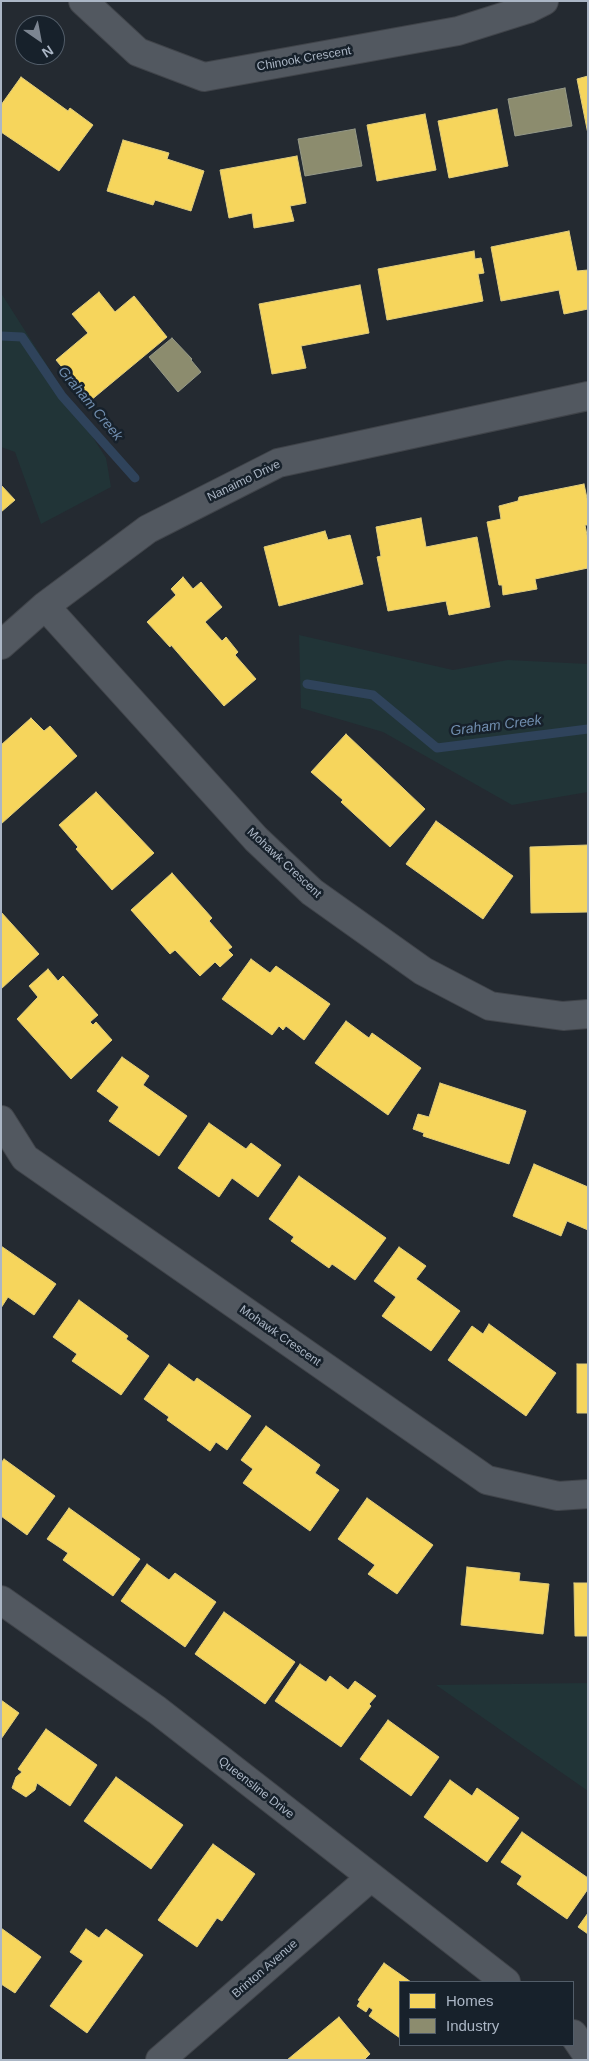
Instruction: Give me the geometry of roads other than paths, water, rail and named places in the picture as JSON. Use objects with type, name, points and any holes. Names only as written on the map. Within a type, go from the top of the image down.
[{"type":"street","name":"Chinook Crescent","points":[[83,1],[138,52],[204,77],[458,31],[528,9],[544,1]]},
{"type":"street","name":"Nanaimo Drive","points":[[1,645],[45,606],[148,529],[278,463],[588,396]]},
{"type":"street","name":"Mohawk Crescent","points":[[45,606],[256,839],[312,892],[424,971],[490,1006],[563,1016],[588,1014]]},
{"type":"street","name":"Mohawk Crescent","points":[[1,1120],[25,1158],[487,1480],[558,1496],[588,1494]]},
{"type":"street","name":"Queensline Drive","points":[[1,1600],[157,1710],[370,1878],[505,1981]]},
{"type":"street","name":"Brinton Avenue","points":[[160,2060],[370,1878]]},
{"type":"street","points":[[574,2035],[588,2056]]},
{"type":"waterway","name":"Graham Creek","points":[[1,336],[22,337],[62,396],[135,478]]},
{"type":"waterway","name":"Graham Creek","points":[[307,684],[373,695],[437,748],[588,729]]}]
